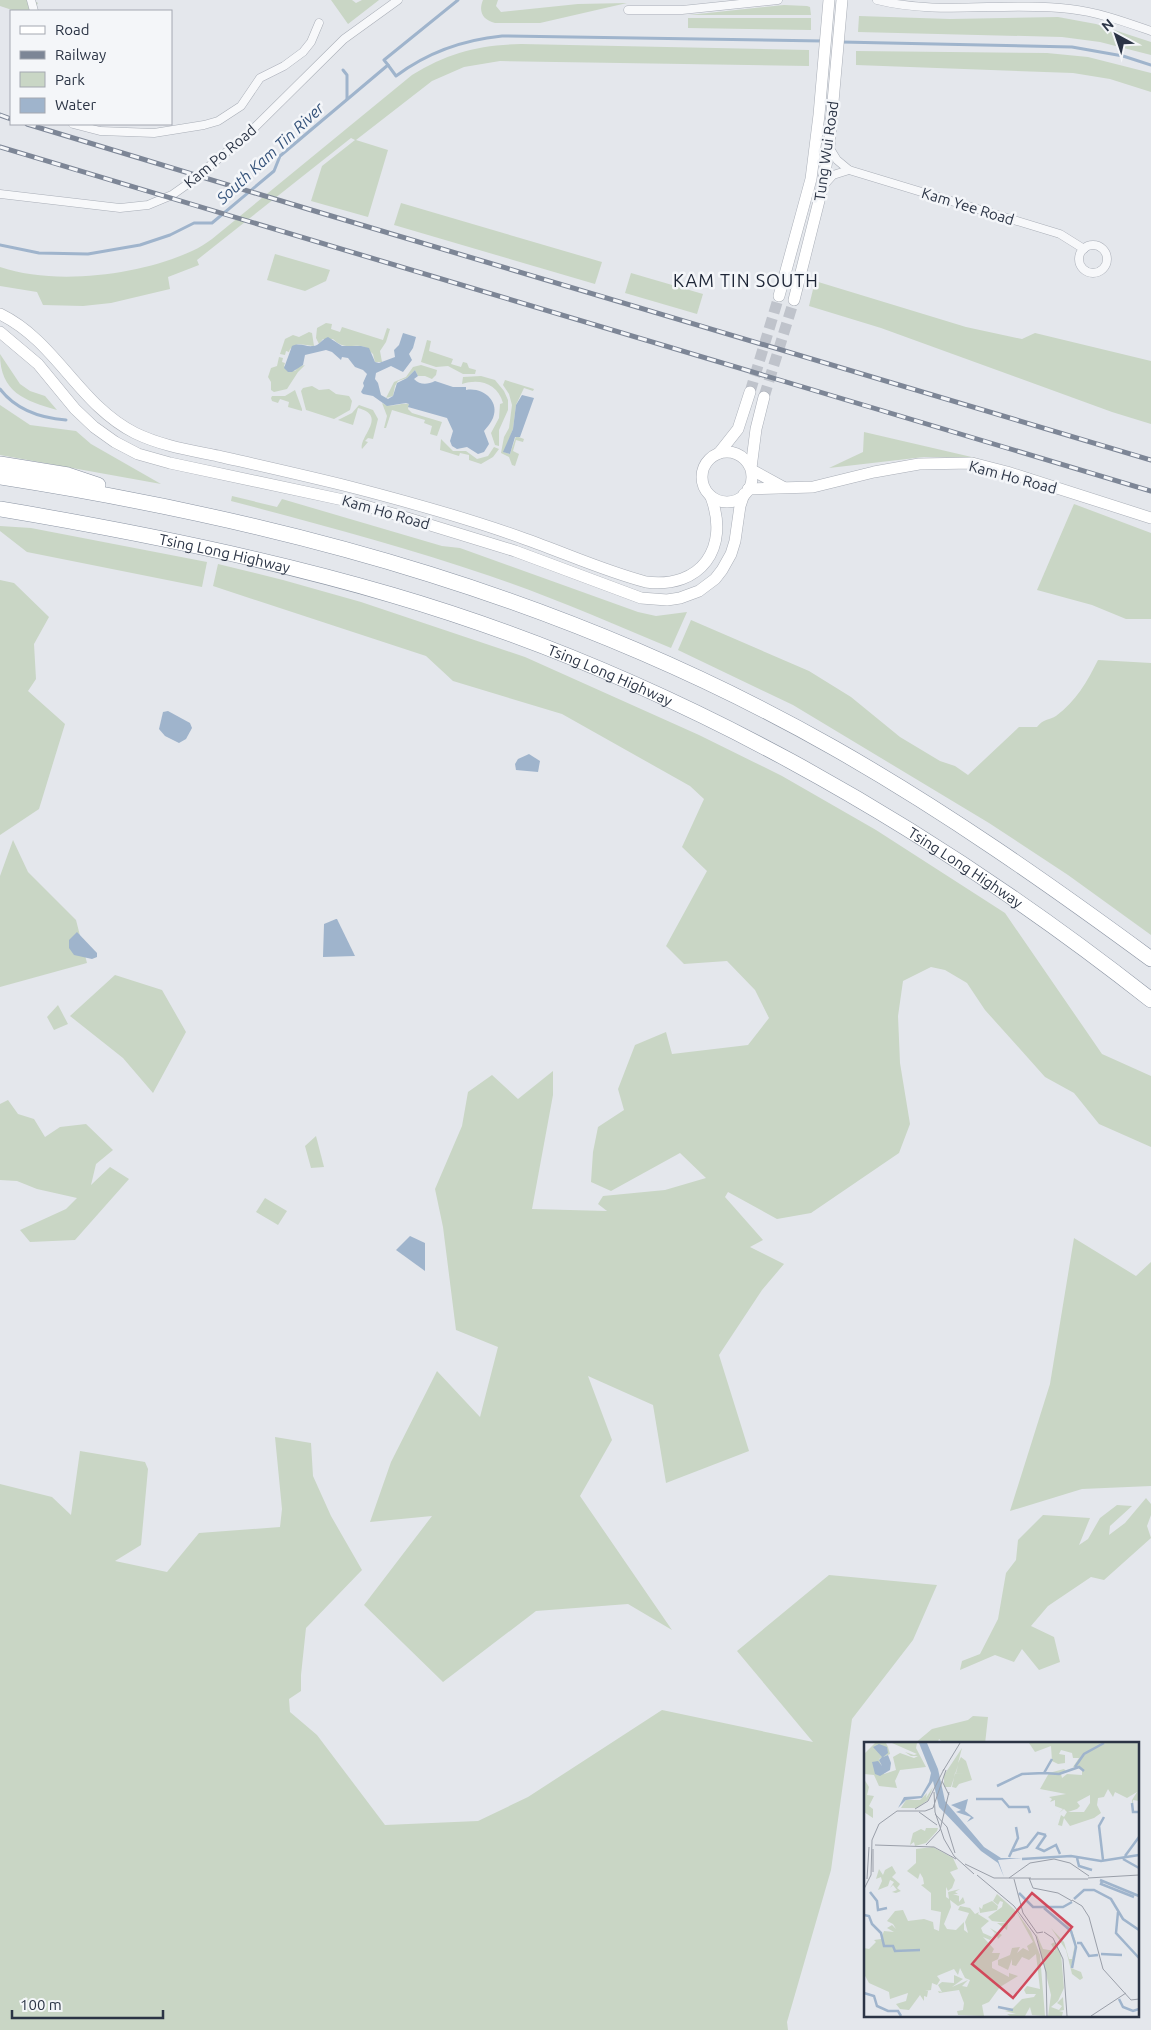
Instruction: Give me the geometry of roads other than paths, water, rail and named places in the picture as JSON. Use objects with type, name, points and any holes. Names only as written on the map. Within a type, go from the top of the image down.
[{"type":"highway","points":[[0,464],[68,475],[149,502]]},
{"type":"highway","points":[[0,477],[149,502],[250,524],[401,564],[536,609],[668,664],[791,725],[911,794],[1008,856],[1151,959]]},
{"type":"highway","name":"Tsing Long Highway","points":[[0,509],[128,531],[305,570],[448,612],[530,642],[619,678],[700,715],[776,754],[895,822],[1050,925],[1151,1000]]},
{"type":"main road","name":"Tung Wui Road","points":[[779,296],[803,214],[810,179],[819,120],[829,0]]},
{"type":"main road","name":"Tung Wui Road","points":[[794,300],[823,185],[829,147],[842,0]]},
{"type":"main road","name":"Kam Ho Road","points":[[0,314],[35,337],[91,400],[108,415],[124,427],[154,442],[400,500],[522,538],[646,582],[665,583],[685,578],[708,561],[718,532],[716,512],[711,497]]},
{"type":"main road","name":"Kam Ho Road","points":[[0,332],[38,364],[75,408],[94,427],[115,442],[138,454],[170,463],[291,488],[404,517],[515,551],[641,598],[667,600],[680,598],[699,591],[715,578],[731,554],[740,506],[746,492],[784,487],[798,488],[826,485],[874,472],[920,464],[972,463],[1008,472],[1151,518]]},
{"type":"main road","points":[[750,392],[738,428],[718,453],[706,463],[701,475],[704,488],[711,497],[722,502],[730,502],[746,492],[752,479],[756,429],[764,397]]},
{"type":"main road","points":[[718,453],[730,452],[736,454],[746,461],[752,469]]},
{"type":"main road","name":"Kam Ho Road","points":[[752,469],[784,487]]},
{"type":"street","name":"Kam Po Road","points":[[0,194],[120,208],[148,205],[166,198],[189,183],[247,135],[344,39],[398,0]]},
{"type":"street","points":[[628,10],[682,10],[778,0]]},
{"type":"street","points":[[877,0],[894,5],[946,8],[1070,9],[1109,17],[1151,31]]},
{"type":"street","points":[[77,125],[100,131],[154,133],[218,121],[241,106],[260,78],[284,66],[303,52],[311,42],[320,23]]},
{"type":"street","name":"Kam Yee Road","points":[[829,147],[837,160],[849,170],[1060,234],[1084,249]]},
{"type":"street","points":[[823,185],[833,175],[849,170]]},
{"type":"water","points":[[403,333],[416,337],[409,354],[412,360],[403,372],[391,366],[376,373],[375,379],[381,395],[388,399],[393,396],[397,383],[407,378],[415,370],[418,376],[414,379],[421,383],[426,384],[435,381],[453,387],[466,387],[466,390],[484,393],[492,401],[495,412],[484,431],[489,444],[484,452],[478,454],[467,447],[457,449],[452,446],[450,441],[453,431],[447,418],[408,407],[409,404],[406,403],[387,406],[373,396],[363,394],[361,392],[367,374],[355,367],[348,358],[342,357],[341,360],[332,352],[326,350],[305,355],[303,365],[292,372],[288,372],[284,368],[292,346],[298,344],[315,346],[328,337],[342,346],[369,348],[375,362],[379,363],[395,357],[394,350],[399,345]]},
{"type":"water","points":[[522,395],[534,398],[520,437],[515,437],[510,454],[503,452],[513,429],[516,405]]},
{"type":"water","points":[[168,711],[190,723],[192,728],[186,739],[179,743],[165,736],[159,729],[163,712]]},
{"type":"water","points":[[529,754],[540,761],[538,772],[516,770],[515,764],[518,759]]},
{"type":"water","points":[[337,919],[355,956],[323,957],[324,924]]},
{"type":"water","points":[[77,932],[97,953],[97,957],[92,959],[74,955],[69,948],[69,940]]},
{"type":"water","points":[[410,1236],[425,1243],[425,1271],[396,1250]]},
{"type":"waterway","name":"South Kam Tin River","points":[[0,245],[39,253],[88,254],[140,245],[170,235],[194,223],[212,223],[274,171],[280,156],[388,65],[384,60],[458,0]]},
{"type":"waterway","points":[[388,65],[396,76],[420,60],[459,44],[502,36],[823,41]]},
{"type":"waterway","points":[[841,42],[1072,47],[1123,56],[1151,65]]},
{"type":"waterway","points":[[343,70],[347,75],[347,99]]},
{"type":"waterway","points":[[0,389],[13,402],[29,412],[66,420]]},
{"type":"tunnel","points":[[750,392],[779,296]]},
{"type":"tunnel","points":[[764,397],[794,300]]},
{"type":"railway","points":[[0,115],[10,119]]},
{"type":"railway","points":[[30,125],[1151,460]]},
{"type":"railway","points":[[0,147],[1151,491]]},
{"type":"district","name":"KAM TIN SOUTH","points":[[746,280]]}]
